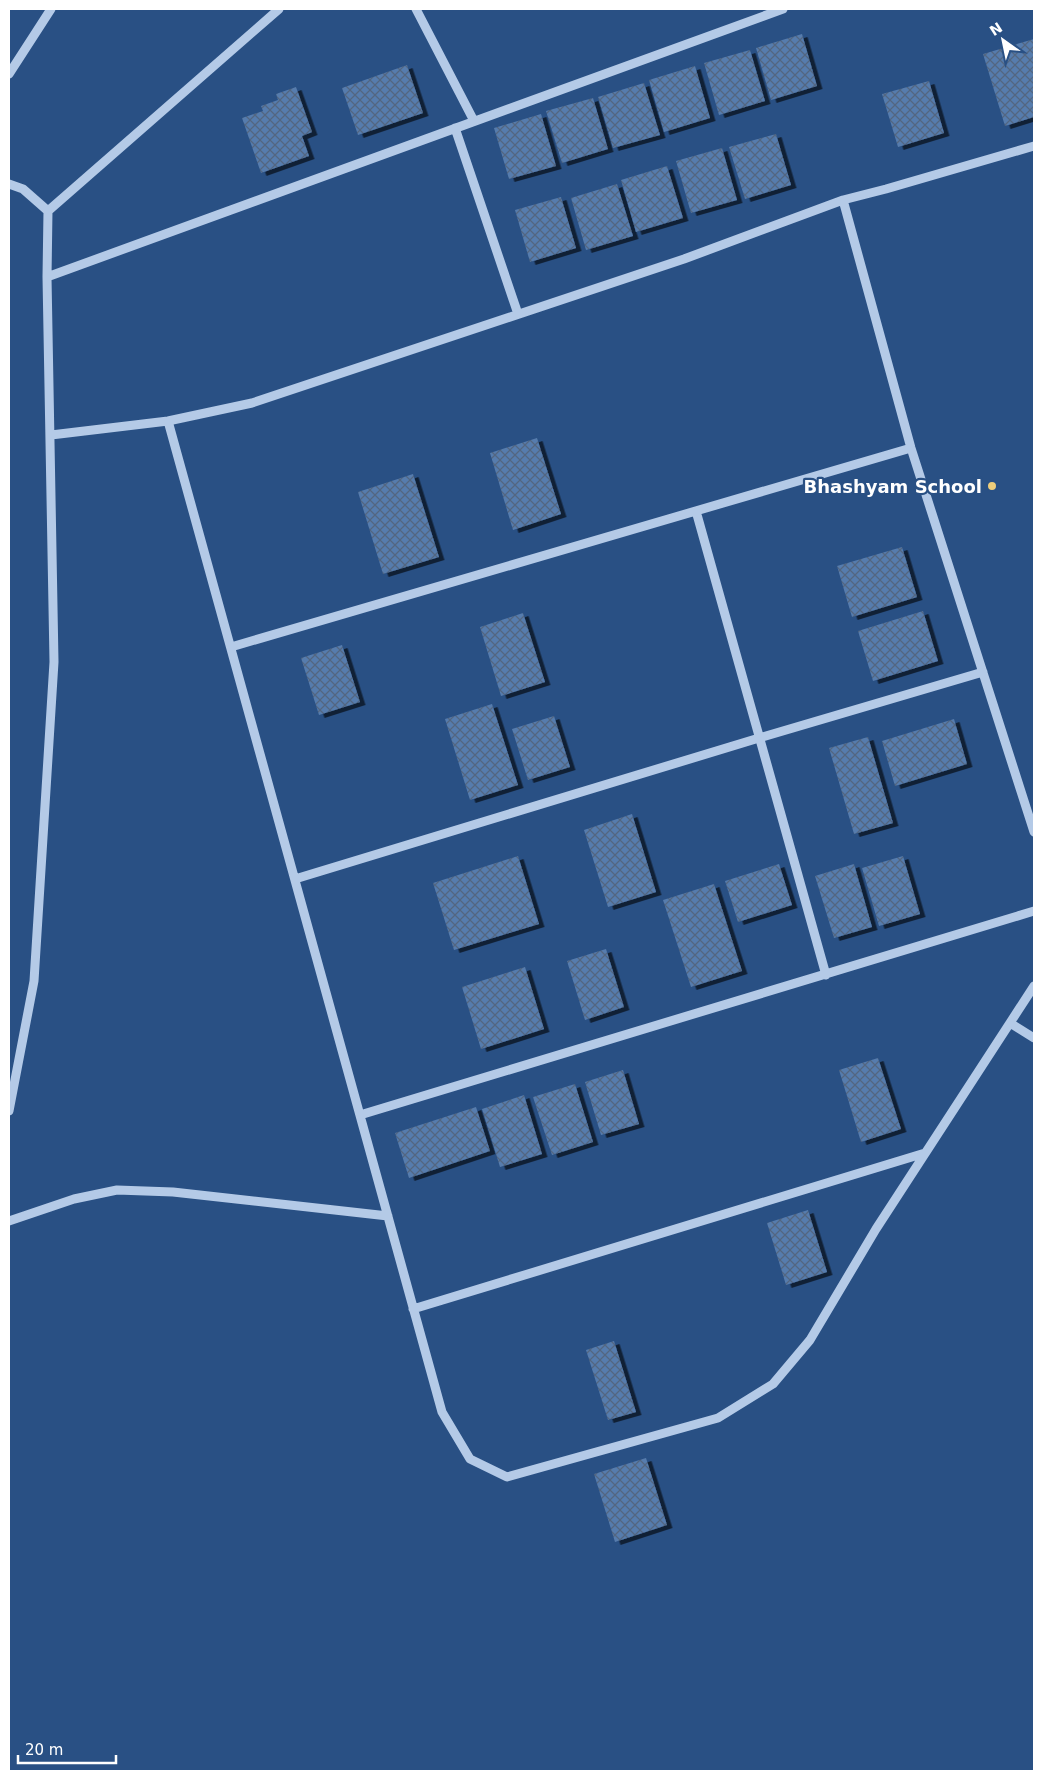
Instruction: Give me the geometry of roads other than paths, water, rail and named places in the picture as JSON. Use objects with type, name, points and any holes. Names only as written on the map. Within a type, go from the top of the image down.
[{"type":"street","points":[[9,74],[51,9]]},
{"type":"street","points":[[9,1112],[34,981],[54,662],[47,277],[48,211],[279,9]]},
{"type":"street","points":[[416,9],[474,120]]},
{"type":"street","points":[[47,277],[783,9]]},
{"type":"street","points":[[454,128],[518,314]]},
{"type":"street","points":[[51,435],[168,421],[252,403],[684,259],[843,200],[1034,146]]},
{"type":"street","points":[[9,184],[23,189],[48,211]]},
{"type":"street","points":[[843,200],[911,448],[1034,832]]},
{"type":"street","points":[[168,421],[442,1412],[470,1459],[507,1477],[718,1418],[773,1384],[810,1340],[876,1229],[1034,986]]},
{"type":"street","points":[[231,648],[911,448]]},
{"type":"street","points":[[696,511],[826,975]]},
{"type":"street","points":[[295,879],[983,672]]},
{"type":"street","points":[[360,1115],[1034,912]]},
{"type":"street","points":[[1010,1023],[1034,1038]]},
{"type":"street","points":[[413,1309],[926,1153]]},
{"type":"street","points":[[9,1221],[74,1199],[118,1190],[173,1192],[388,1216]]},
{"type":"place","name":"Bhashyam School","points":[[992,486]]}]
